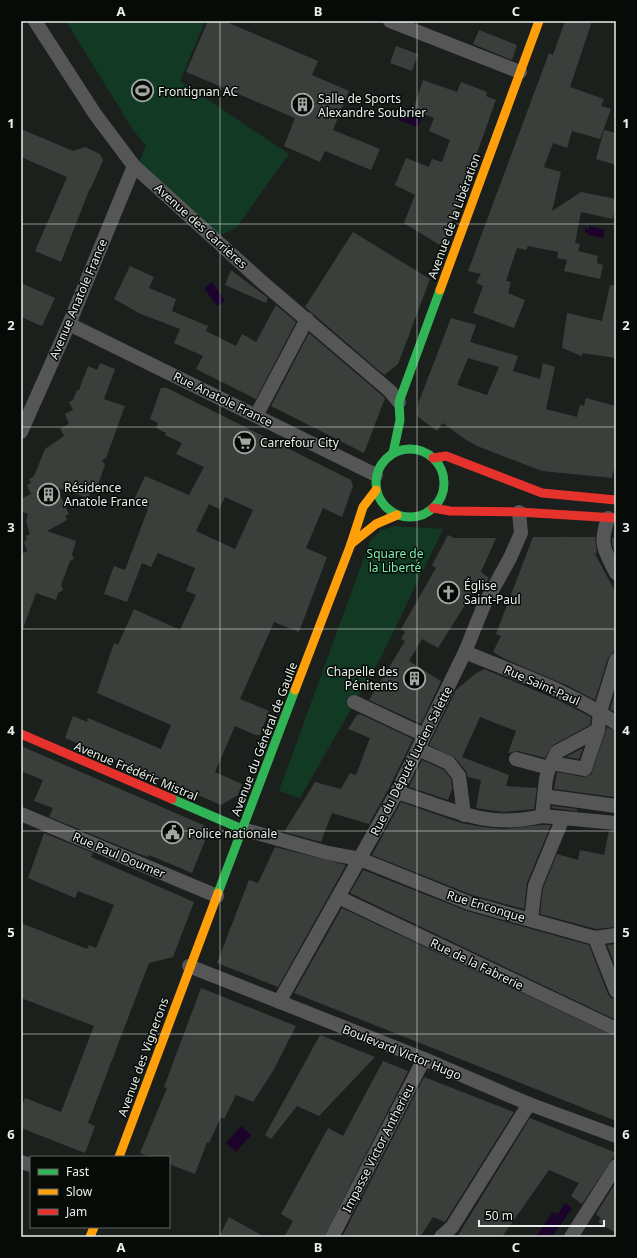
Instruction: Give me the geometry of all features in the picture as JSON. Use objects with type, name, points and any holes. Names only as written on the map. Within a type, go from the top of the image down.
[{"type":"main road","name":"Avenue de la Libération","points":[[393,453],[400,420],[399,402],[539,21]]},
{"type":"main road","points":[[400,420],[421,450],[433,458],[442,472],[444,489],[440,500],[425,514],[406,518],[396,515],[387,509],[380,501],[376,490],[376,475],[386,458],[393,453],[402,449],[421,450]]},
{"type":"main road","points":[[433,458],[446,456],[542,493],[616,498],[612,518],[518,504],[450,511],[433,508]]},
{"type":"main road","points":[[513,482],[518,504]]},
{"type":"main road","name":"Avenue du Général de Gaulle","points":[[189,966],[218,896],[242,829],[351,544],[363,507],[376,490]]},
{"type":"main road","points":[[351,544],[376,524],[396,515]]},
{"type":"main road","name":"Avenue Frédéric Mistral","points":[[21,734],[242,829]]},
{"type":"main road","name":"Avenue des Vignerons","points":[[119,1156],[189,966]]},
{"type":"street","name":"Avenue des Carrières","points":[[36,21],[96,114],[134,166],[261,281],[390,391],[399,402]]},
{"type":"street","points":[[390,21],[520,72]]},
{"type":"street","name":"Avenue Anatole France","points":[[21,432],[134,166]]},
{"type":"street","points":[[256,416],[307,319]]},
{"type":"street","name":"Rue Anatole France","points":[[68,324],[376,475]]},
{"type":"street","name":"Rue du Député Lucien Salette","points":[[280,1002],[397,792],[465,652],[484,605],[510,558],[521,533],[518,504]]},
{"type":"street","points":[[612,518],[603,532],[603,547],[616,573]]},
{"type":"street","name":"Rue Saint-Paul","points":[[465,652],[542,684],[600,712],[616,723]]},
{"type":"street","points":[[516,759],[550,766],[585,769],[598,730],[600,712],[616,660]]},
{"type":"street","points":[[354,702],[424,735]]},
{"type":"street","points":[[542,816],[550,766],[557,752],[598,730]]},
{"type":"street","points":[[418,749],[449,763],[460,776],[464,814]]},
{"type":"street","points":[[397,792],[474,818],[501,821],[528,819],[542,816],[616,823]]},
{"type":"street","points":[[544,796],[616,806]]},
{"type":"street","name":"Rue Paul Doumer","points":[[21,814],[218,896]]},
{"type":"street","points":[[531,920],[535,886],[563,818]]},
{"type":"street","name":"Rue Enconque","points":[[242,829],[328,853],[360,859],[469,903],[595,938],[616,935]]},
{"type":"street","name":"Rue de la Fabrerie","points":[[338,897],[616,1029]]},
{"type":"street","points":[[595,938],[616,991]]},
{"type":"street","name":"Boulevard Victor Hugo","points":[[189,966],[424,1059],[528,1104],[616,1136]]},
{"type":"street","name":"Impasse Victor Antherieu","points":[[332,1237],[424,1059]]},
{"type":"street","points":[[441,1237],[452,1228],[528,1104]]},
{"type":"street","points":[[571,1237],[616,1166]]},
{"type":"green space","points":[[66,21],[205,21],[180,81],[289,154],[236,228],[223,234],[213,232],[139,162],[146,146],[133,130]]},
{"type":"green space","name":"Square de la Liberté","points":[[395,526],[443,529],[381,657],[300,798],[279,791],[370,541],[381,530]]},
{"type":"shaded area","points":[[401,111],[421,119],[418,127],[398,120]]},
{"type":"shaded area","points":[[589,226],[605,230],[603,238],[588,235],[588,233],[585,232],[585,228],[589,229]]},
{"type":"shaded area","points":[[212,282],[225,301],[217,306],[204,288]]},
{"type":"shaded area","points":[[241,1126],[251,1135],[236,1152],[226,1143]]},
{"type":"shaded area","points":[[565,1203],[572,1208],[552,1237],[537,1235],[553,1212],[558,1214]]},
{"type":"building","name":"Salle de Sports Alexandre Soubrier","points":[[208,21],[224,21],[318,61],[312,75],[349,91],[333,130],[380,149],[371,170],[325,151],[320,162],[284,146],[295,118],[186,72]]},
{"type":"building","points":[[565,21],[592,21],[570,87],[604,99],[601,106],[611,109],[600,139],[572,131],[567,148],[553,143],[544,167],[561,172],[552,211],[581,192],[616,199],[616,202],[613,219],[581,212],[575,243],[580,244],[578,251],[598,256],[597,263],[603,265],[600,279],[564,271],[567,260],[557,258],[558,252],[528,246],[526,250],[517,248],[506,281],[511,282],[508,293],[525,300],[514,328],[473,313],[483,286],[476,283],[481,274],[468,271],[549,53],[553,55]]},
{"type":"building","points":[[479,30],[517,45],[512,60],[473,44]]},
{"type":"building","points":[[396,46],[418,54],[412,71],[390,63]]},
{"type":"building","points":[[423,80],[457,92],[461,82],[487,92],[486,96],[496,100],[443,247],[404,223],[415,195],[395,185],[406,158],[429,167],[432,159],[442,162],[450,140],[429,131],[434,118],[413,110]]},
{"type":"building","points":[[21,129],[73,151],[85,147],[100,154],[103,160],[90,188],[61,262],[35,251],[67,177],[21,157]]},
{"type":"building","points":[[604,130],[616,133],[616,165],[596,159]]},
{"type":"building","points":[[353,232],[430,279],[398,364],[384,375],[305,307]]},
{"type":"building","points":[[130,266],[154,277],[149,288],[176,299],[172,311],[208,326],[206,331],[236,346],[242,334],[256,342],[276,305],[296,322],[256,399],[196,369],[203,356],[174,343],[180,329],[141,314],[114,299]]},
{"type":"building","points":[[231,270],[268,298],[266,303],[225,285]]},
{"type":"building","points":[[21,283],[55,298],[42,326],[21,317]]},
{"type":"building","points":[[610,285],[616,285],[616,358],[582,353],[582,356],[562,348],[567,313],[602,321]]},
{"type":"building","points":[[451,318],[476,325],[470,342],[518,356],[513,371],[540,379],[543,363],[555,367],[546,409],[577,417],[580,405],[584,406],[586,398],[616,406],[616,462],[612,478],[542,471],[477,446],[443,423],[437,431],[417,416],[418,404]],"holes":[[[468,358],[499,367],[487,395],[457,385]]]},
{"type":"building","points":[[309,333],[385,398],[364,453],[271,406]]},
{"type":"building","name":"Résidence Anatole France","points":[[100,363],[115,369],[104,399],[125,406],[106,458],[102,460],[105,465],[96,490],[92,489],[88,498],[56,487],[69,514],[65,516],[67,520],[47,531],[76,541],[72,554],[74,559],[70,561],[61,585],[63,590],[58,593],[56,600],[36,593],[23,629],[21,628],[21,554],[27,551],[24,542],[27,540],[26,536],[30,534],[26,521],[28,514],[21,511],[21,499],[31,494],[27,485],[31,483],[29,479],[34,476],[45,449],[64,436],[60,428],[69,424],[65,414],[73,410],[69,402],[73,400],[77,390],[79,390],[88,366],[97,370]]},
{"type":"building","points":[[161,388],[167,388],[351,480],[353,486],[342,517],[323,508],[306,548],[327,557],[299,632],[274,622],[240,699],[269,711],[260,735],[255,735],[235,726],[215,772],[242,784],[238,795],[221,805],[65,738],[73,716],[87,722],[88,718],[161,749],[171,725],[97,693],[114,643],[118,645],[134,609],[180,630],[196,595],[186,591],[195,568],[158,553],[151,567],[142,563],[127,602],[104,594],[114,566],[125,570],[148,509],[133,502],[145,476],[189,495],[204,467],[176,454],[182,443],[165,435],[166,433],[156,428],[158,423],[150,419]],"holes":[[[225,497],[253,510],[235,549],[196,531],[209,504],[219,509]]]},
{"type":"building","name":"Église Saint-Paul","points":[[448,535],[454,538],[496,538],[481,572],[489,578],[480,592],[475,589],[438,648],[422,639],[409,661],[441,681],[421,724],[369,700],[405,641],[401,639],[405,632],[401,629],[436,568],[432,565]]},
{"type":"building","points":[[533,537],[595,537],[597,554],[594,552],[616,593],[616,649],[608,658],[595,700],[566,685],[503,658],[493,652],[501,636],[496,634]]},
{"type":"building","points":[[612,538],[616,538],[616,554],[612,545]]},
{"type":"building","points":[[484,669],[558,700],[591,717],[590,725],[553,745],[545,758],[518,751],[508,753],[516,731],[480,717],[462,757],[509,775],[506,786],[537,788],[534,809],[503,812],[476,808],[481,780],[468,777],[466,771],[455,758],[429,745],[456,690],[475,674]]},
{"type":"building","points":[[616,692],[616,713],[610,709]]},
{"type":"building","points":[[360,714],[413,739],[389,788],[369,824],[332,813],[321,842],[284,832],[315,782],[341,789],[350,773],[356,775],[370,738],[348,729],[357,715]]},
{"type":"building","points":[[607,727],[616,731],[616,793],[614,797],[554,789],[557,772],[583,777],[591,775]]},
{"type":"building","points":[[21,746],[210,828],[192,873],[149,855],[148,857],[137,853],[49,817],[53,808],[34,801],[43,780],[21,771]]},
{"type":"building","points":[[583,748],[579,759],[566,757]]},
{"type":"building","points":[[422,760],[444,770],[451,779],[452,789],[448,800],[409,787]]},
{"type":"building","points":[[401,802],[461,823],[484,827],[503,829],[551,825],[527,883],[524,909],[472,895],[372,855]]},
{"type":"building","points":[[552,806],[577,809],[577,811],[551,808]]},
{"type":"building","points":[[609,831],[616,831],[616,927],[596,929],[540,914],[543,888],[557,854],[578,860],[580,850],[604,855]]},
{"type":"building","points":[[44,833],[93,853],[91,857],[194,902],[173,957],[149,963],[88,1123],[95,1126],[85,1153],[21,1128],[21,1108],[25,1098],[61,1112],[94,1026],[21,998],[21,923],[87,949],[89,945],[96,948],[114,905],[78,891],[75,898],[28,878]]},
{"type":"building","points":[[275,847],[346,865],[278,987],[217,963],[249,880],[258,883]]},
{"type":"building","points":[[363,870],[467,911],[589,945],[608,994],[611,998],[616,999],[616,1020],[350,893]]},
{"type":"building","points":[[342,908],[616,1037],[616,1121],[294,993]]},
{"type":"building","points":[[616,944],[616,968],[607,945]]},
{"type":"building","points":[[201,988],[296,1026],[273,1071],[253,1102],[236,1095],[224,1119],[221,1117],[209,1143],[207,1142],[195,1174],[170,1164],[170,1156],[148,1156],[140,1153],[167,1088],[164,1087]]},
{"type":"building","points":[[320,1035],[375,1057],[319,1116],[297,1106],[271,1139],[265,1135]]},
{"type":"building","points":[[383,1061],[408,1071],[324,1237],[284,1237],[293,1221],[281,1214],[328,1128],[343,1136]]},
{"type":"building","points":[[424,1077],[514,1112],[445,1222],[433,1217],[420,1237],[342,1237]]},
{"type":"building","points":[[530,1118],[616,1153],[582,1204],[571,1196],[579,1183],[549,1170],[502,1237],[457,1237]]},
{"type":"building","points":[[616,1182],[616,1233],[598,1222],[601,1218],[596,1214]]},
{"type":"building","points":[[229,1217],[265,1237],[219,1237]]},
{"type":"traffic: fast","points":[[393,453],[400,420],[399,402],[440,290]]},
{"type":"traffic: fast","points":[[403,449],[417,449],[429,454],[439,464],[444,476],[444,483],[444,490],[439,502],[429,512],[417,517],[403,517],[391,512],[381,502],[376,490],[376,476],[381,464],[391,454],[403,449]]},
{"type":"traffic: fast","points":[[218,893],[295,690]]},
{"type":"traffic: fast","points":[[172,799],[242,829]]},
{"type":"traffic: slow","points":[[440,290],[539,21]]},
{"type":"traffic: slow","points":[[295,690],[351,544],[363,507],[376,490]]},
{"type":"traffic: slow","points":[[351,544],[376,524],[397,515]]},
{"type":"traffic: slow","points":[[119,1156],[218,893]]},
{"type":"traffic: slow","points":[[90,1237],[94,1228]]},
{"type":"traffic: jam","points":[[433,458],[446,456],[542,493],[616,500]]},
{"type":"traffic: jam","points":[[433,508],[450,511],[519,512],[616,518]]},
{"type":"traffic: jam","points":[[21,734],[172,799]]},
{"type":"place","name":"Frontignan AC","points":[[142,91]]},
{"type":"place","name":"Salle de Sports Alexandre Soubrier","points":[[303,105]]},
{"type":"place","name":"Carrefour City","points":[[245,442]]},
{"type":"place","name":"Résidence Anatole France","points":[[49,494]]},
{"type":"place","name":"Église Saint-Paul","points":[[449,592]]},
{"type":"place","name":"Chapelle des Pénitents","points":[[414,678]]},
{"type":"place","name":"Police nationale","points":[[172,833]]}]
